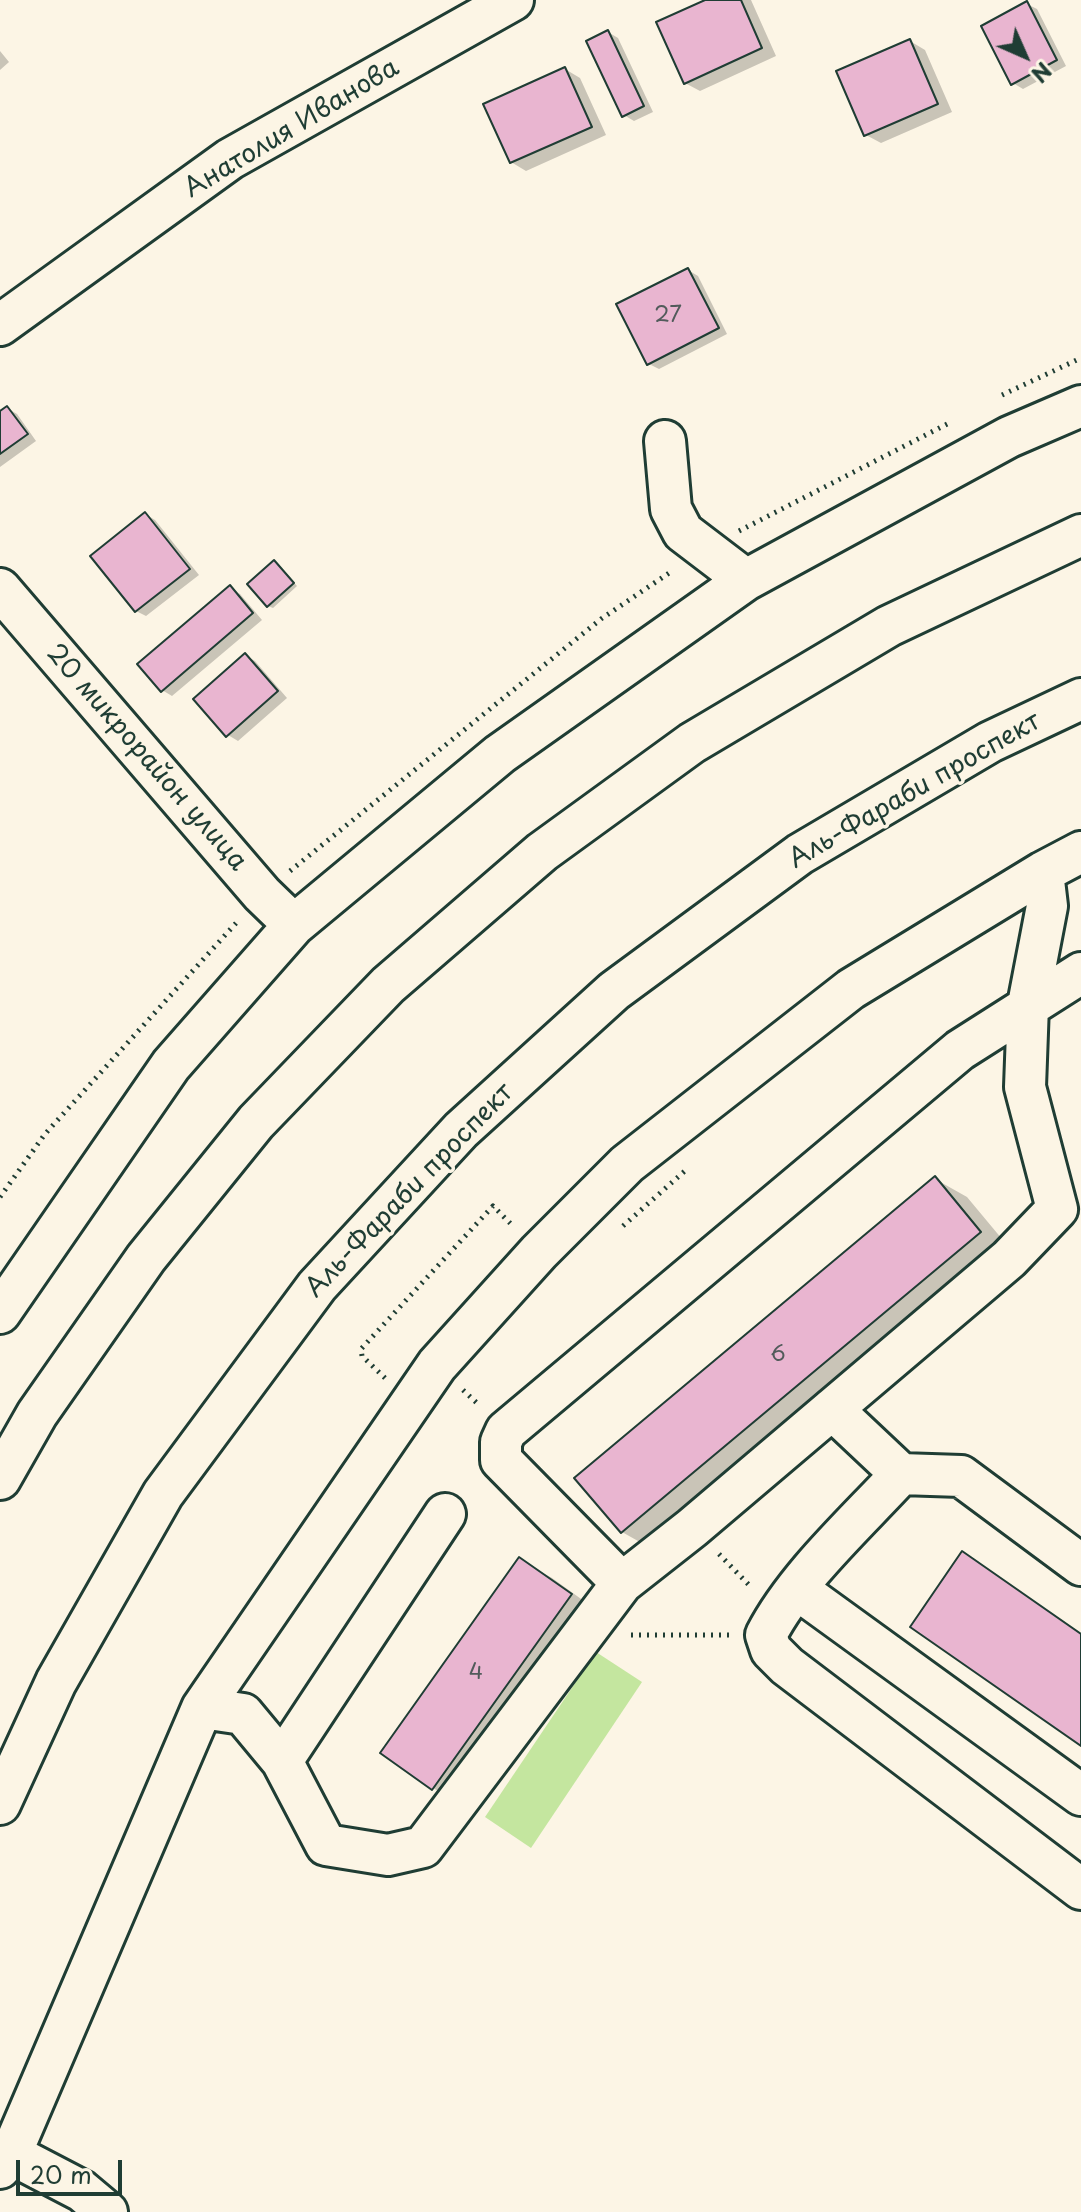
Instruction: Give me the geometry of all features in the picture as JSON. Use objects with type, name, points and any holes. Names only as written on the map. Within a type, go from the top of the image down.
[{"type":"street","name":"Анатолия Иванова","points":[[0,325],[230,159],[513,0]]},
{"type":"street","points":[[0,1313],[171,1065],[294,925],[500,754],[746,580],[1009,437],[1081,406]]},
{"type":"street","points":[[665,441],[671,509],[683,532],[746,580]]},
{"type":"street","points":[[0,1479],[37,1414],[146,1258],[256,1122],[388,985],[542,852],[692,743],[889,626],[1081,535]]},
{"type":"street","name":"20 микрорайон улица","points":[[0,589],[262,894],[294,925]]},
{"type":"street","name":"Аль-Фараби проспект","points":[[0,1804],[56,1682],[163,1494],[317,1286],[461,1130],[614,991],[800,854],[990,742],[1081,699]]},
{"type":"street","points":[[107,2212],[82,2191],[6,2161],[202,1708],[437,1365],[539,1252],[627,1164],[851,989],[1081,852]]},
{"type":"street","points":[[202,1708],[243,1714],[282,1761],[326,1845],[388,1855],[423,1847],[622,1583],[692,1528],[1009,1259],[1057,1209],[1025,1087],[1028,1005],[1047,906],[1043,872]]},
{"type":"street","points":[[622,1583],[501,1460],[501,1442],[506,1431],[960,1050],[1028,1005],[1078,981]]},
{"type":"street","points":[[832,1409],[901,1474],[961,1476],[1081,1565]]},
{"type":"street","points":[[901,1474],[780,1612],[771,1650],[787,1666],[1081,1889]]},
{"type":"street","points":[[282,1761],[445,1514]]},
{"type":"street","points":[[780,1612],[1081,1795]]},
{"type":"path","points":[[412,1403],[362,1356],[361,1349],[493,1206],[539,1252]]},
{"type":"path","points":[[437,1365],[506,1431]]},
{"type":"path","points":[[692,1528],[780,1612]]},
{"type":"path","points":[[583,1635],[780,1612]]},
{"type":"green space","points":[[596,1652],[642,1682],[531,1848],[485,1817]]},
{"type":"building","points":[[705,0],[741,0],[762,48],[684,84],[656,22]]},
{"type":"building","points":[[1027,1],[1057,60],[1011,85],[981,26]]},
{"type":"building","points":[[608,30],[644,106],[622,117],[586,41]]},
{"type":"building","points":[[910,39],[938,104],[864,136],[836,71]]},
{"type":"building","points":[[565,67],[592,127],[510,163],[483,104]]},
{"type":"building","points":[[688,268],[719,328],[647,365],[616,304]]},
{"type":"building","points":[[7,406],[28,434],[0,454],[0,411]]},
{"type":"building","points":[[145,512],[190,569],[135,612],[90,556]]},
{"type":"building","points":[[274,560],[294,583],[267,607],[247,584]]},
{"type":"building","points":[[230,585],[253,613],[161,692],[137,664]]},
{"type":"building","points":[[245,653],[278,691],[226,737],[193,699]]},
{"type":"building","points":[[935,1176],[981,1232],[621,1533],[574,1478]]},
{"type":"building","points":[[962,1551],[1081,1634],[1081,1746],[910,1627]]},
{"type":"building","points":[[519,1557],[572,1594],[432,1790],[380,1753]]}]
